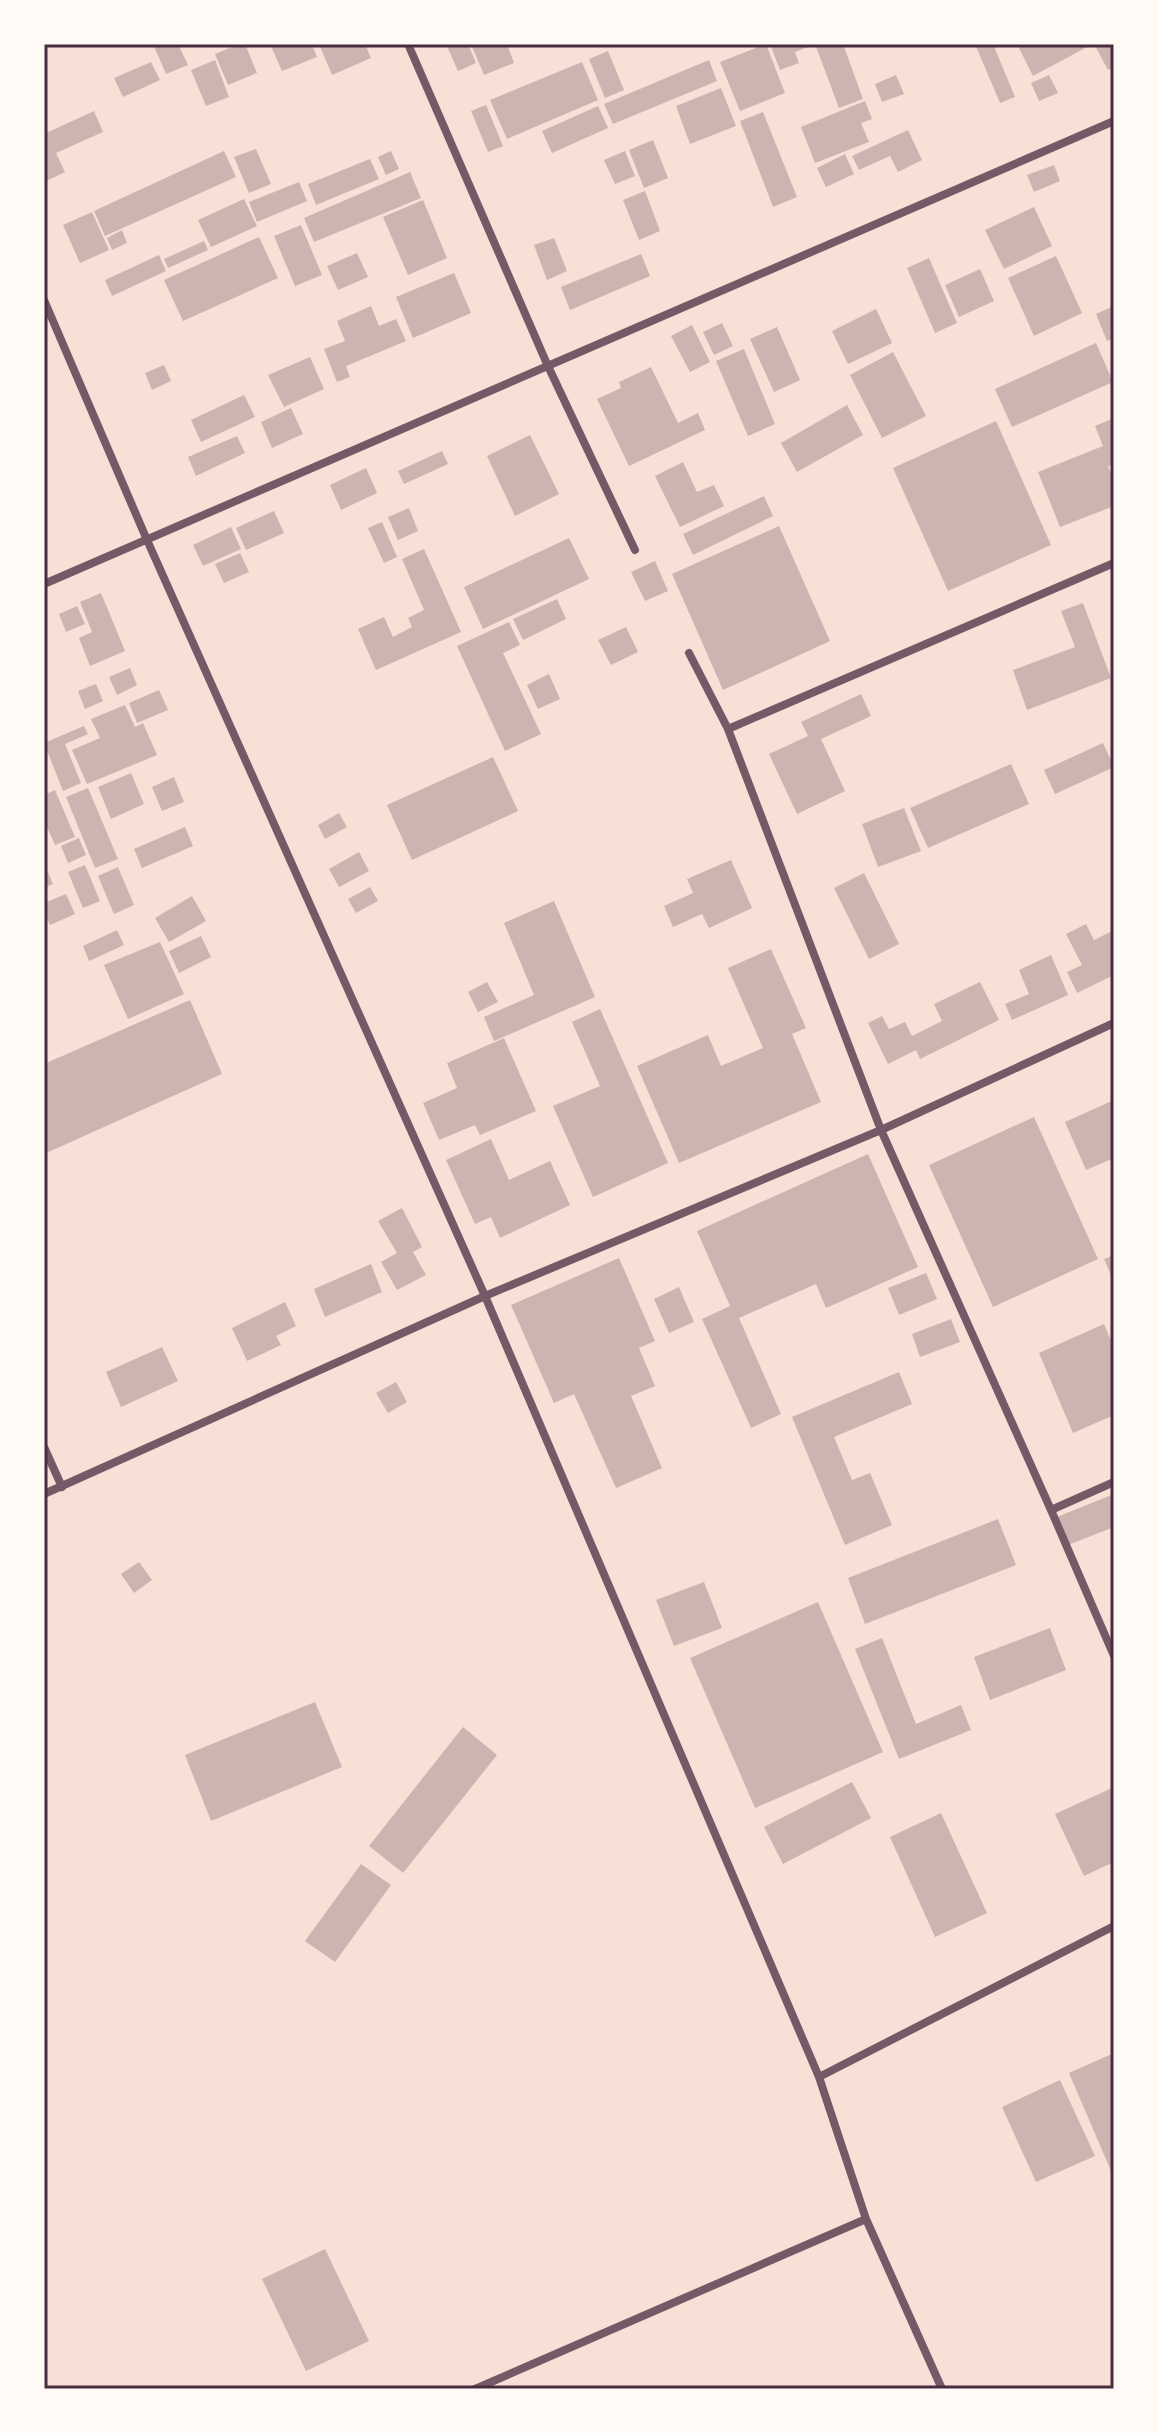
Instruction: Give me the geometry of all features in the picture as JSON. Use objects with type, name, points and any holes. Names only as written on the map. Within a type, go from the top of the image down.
[{"type":"street","points":[[408,44],[547,364],[635,550]]},
{"type":"street","points":[[44,584],[1114,121]]},
{"type":"street","points":[[44,300],[147,540],[485,1296],[819,2077],[866,2219],[942,2389]]},
{"type":"street","points":[[728,729],[1114,563]]},
{"type":"street","points":[[689,653],[728,729],[881,1130],[1114,1656]]},
{"type":"street","points":[[44,1494],[485,1296],[881,1130],[1114,1023]]},
{"type":"street","points":[[44,1447],[62,1487]]},
{"type":"street","points":[[1051,1510],[1114,1482]]},
{"type":"street","points":[[819,2077],[1114,1926]]},
{"type":"street","points":[[475,2389],[866,2219]]},
{"type":"building","points":[[153,44],[178,44],[188,65],[166,74]]},
{"type":"building","points":[[245,44],[257,73],[228,85],[215,54]]},
{"type":"building","points":[[270,44],[312,44],[317,57],[282,71]]},
{"type":"building","points":[[319,44],[365,44],[371,58],[332,75]]},
{"type":"building","points":[[446,44],[468,44],[476,63],[458,71]]},
{"type":"building","points":[[471,44],[507,44],[514,63],[484,75]]},
{"type":"building","points":[[766,44],[785,93],[740,111],[720,62]]},
{"type":"building","points":[[770,44],[807,44],[808,47],[795,52],[799,63],[780,70]]},
{"type":"building","points":[[815,44],[843,44],[863,99],[839,108]]},
{"type":"building","points":[[975,44],[993,44],[1015,97],[1000,103]]},
{"type":"building","points":[[1017,44],[1088,44],[1089,46],[1033,76]]},
{"type":"building","points":[[1094,44],[1114,44],[1114,67],[1108,70]]},
{"type":"building","points":[[608,51],[624,90],[605,98],[589,59]]},
{"type":"building","points":[[215,60],[229,97],[206,106],[191,70]]},
{"type":"building","points":[[709,60],[717,81],[613,124],[604,104]]},
{"type":"building","points":[[151,62],[160,80],[123,97],[114,78]]},
{"type":"building","points":[[582,62],[598,100],[507,139],[490,100]]},
{"type":"building","points":[[896,75],[904,94],[882,102],[875,84]]},
{"type":"building","points":[[1049,75],[1058,93],[1039,101],[1031,83]]},
{"type":"building","points":[[721,88],[736,126],[690,144],[676,106]]},
{"type":"building","points":[[865,101],[872,119],[861,123],[869,142],[815,163],[801,127]]},
{"type":"building","points":[[486,105],[503,146],[488,152],[471,111]]},
{"type":"building","points":[[598,106],[608,128],[552,153],[542,131]]},
{"type":"building","points":[[94,111],[103,132],[56,153],[65,172],[44,182],[44,134]]},
{"type":"building","points":[[763,112],[797,197],[773,207],[740,121]]},
{"type":"building","points":[[908,130],[922,160],[898,172],[890,156],[859,170],[852,156]]},
{"type":"building","points":[[653,140],[668,178],[644,188],[629,150]]},
{"type":"building","points":[[256,149],[271,184],[249,193],[234,157]]},
{"type":"building","points":[[224,151],[236,177],[105,236],[94,211]]},
{"type":"building","points":[[391,151],[399,169],[386,175],[378,157]]},
{"type":"building","points":[[625,151],[635,176],[615,184],[604,160]]},
{"type":"building","points":[[845,154],[854,174],[826,187],[817,168]]},
{"type":"building","points":[[370,159],[379,179],[316,205],[308,184]]},
{"type":"building","points":[[1054,165],[1060,181],[1034,192],[1027,175]]},
{"type":"building","points":[[410,172],[421,198],[314,242],[304,218]]},
{"type":"building","points":[[299,182],[307,201],[257,222],[249,202]]},
{"type":"building","points":[[645,191],[660,231],[639,240],[623,200]]},
{"type":"building","points":[[244,199],[257,226],[211,247],[198,220]]},
{"type":"building","points":[[423,200],[447,258],[408,275],[383,217]]},
{"type":"building","points":[[1034,207],[1052,246],[1004,269],[985,230]]},
{"type":"building","points":[[92,212],[109,250],[80,263],[63,225]]},
{"type":"building","points":[[301,225],[322,275],[295,286],[274,236]]},
{"type":"building","points":[[122,230],[127,243],[112,250],[107,238]]},
{"type":"building","points":[[259,237],[278,278],[183,321],[164,280]]},
{"type":"building","points":[[554,238],[567,271],[547,280],[534,245]]},
{"type":"building","points":[[204,241],[208,250],[168,268],[164,259]]},
{"type":"building","points":[[357,253],[368,277],[338,290],[327,266]]},
{"type":"building","points":[[641,254],[650,276],[570,310],[561,287]]},
{"type":"building","points":[[159,255],[166,271],[112,296],[105,280]]},
{"type":"building","points":[[1056,256],[1082,313],[1034,336],[1008,278]]},
{"type":"building","points":[[929,258],[957,323],[935,333],[907,268]]},
{"type":"building","points":[[980,269],[994,301],[959,317],[945,285]]},
{"type":"building","points":[[454,273],[471,313],[413,338],[396,297]]},
{"type":"building","points":[[371,306],[379,326],[396,319],[406,341],[346,366],[350,377],[337,382],[324,349],[345,341],[337,321]]},
{"type":"building","points":[[1114,306],[1114,338],[1107,341],[1096,314]]},
{"type":"building","points":[[876,309],[892,343],[848,364],[832,331]]},
{"type":"building","points":[[722,323],[733,346],[714,355],[703,332]]},
{"type":"building","points":[[692,325],[710,362],[690,372],[671,336]]},
{"type":"building","points":[[777,327],[800,380],[774,392],[750,339]]},
{"type":"building","points":[[1096,343],[1113,382],[1012,427],[995,389]]},
{"type":"building","points":[[744,349],[775,424],[748,436],[716,361]]},
{"type":"building","points":[[893,352],[926,416],[882,438],[850,375]]},
{"type":"building","points":[[310,357],[324,389],[284,407],[268,375]]},
{"type":"building","points":[[164,365],[171,381],[152,390],[145,373]]},
{"type":"building","points":[[651,367],[678,423],[698,413],[705,430],[629,466],[597,399],[621,388],[619,382]]},
{"type":"building","points":[[244,395],[255,417],[201,442],[191,420]]},
{"type":"building","points":[[847,405],[863,435],[797,472],[781,443]]},
{"type":"building","points":[[291,408],[303,434],[272,448],[261,422]]},
{"type":"building","points":[[1114,418],[1114,464],[1108,466],[1114,481],[1114,506],[1060,527],[1038,472],[1103,446],[1095,426]]},
{"type":"building","points":[[996,421],[1051,545],[948,591],[893,468]]},
{"type":"building","points":[[530,435],[559,494],[515,516],[487,456]]},
{"type":"building","points":[[237,436],[245,453],[196,476],[188,457]]},
{"type":"building","points":[[442,451],[448,464],[404,484],[398,471]]},
{"type":"building","points":[[683,462],[697,492],[714,485],[724,506],[680,527],[655,476]]},
{"type":"building","points":[[366,468],[377,493],[341,510],[330,485]]},
{"type":"building","points":[[764,496],[773,516],[693,555],[683,534]]},
{"type":"building","points":[[409,508],[418,531],[398,540],[388,517]]},
{"type":"building","points":[[274,511],[284,533],[246,550],[236,528]]},
{"type":"building","points":[[382,522],[397,557],[384,563],[368,528]]},
{"type":"building","points":[[779,526],[830,641],[723,690],[672,574]]},
{"type":"building","points":[[231,527],[241,549],[203,566],[193,545]]},
{"type":"building","points":[[569,538],[589,579],[483,629],[464,587]]},
{"type":"building","points":[[424,549],[461,632],[376,670],[358,629],[384,617],[393,637],[412,627],[408,618],[424,610],[402,559]]},
{"type":"building","points":[[240,553],[249,572],[224,583],[215,564]]},
{"type":"building","points":[[655,561],[668,591],[645,601],[631,572]]},
{"type":"building","points":[[101,593],[125,651],[90,666],[79,638],[92,632],[80,602]]},
{"type":"building","points":[[557,599],[566,619],[523,640],[513,619]]},
{"type":"building","points":[[1083,603],[1111,678],[1027,710],[1013,670],[1075,647],[1061,611]]},
{"type":"building","points":[[77,606],[85,624],[66,632],[59,614]]},
{"type":"building","points":[[509,622],[520,645],[503,653],[541,734],[505,751],[457,646]]},
{"type":"building","points":[[626,627],[638,652],[611,665],[598,640]]},
{"type":"building","points":[[130,668],[137,685],[117,695],[109,677]]},
{"type":"building","points":[[549,674],[560,699],[538,709],[527,685]]},
{"type":"building","points":[[96,684],[103,701],[85,709],[78,691]]},
{"type":"building","points":[[159,690],[168,710],[137,723],[129,703]]},
{"type":"building","points":[[861,694],[871,716],[821,739],[845,791],[797,814],[769,754],[808,736],[801,722]]},
{"type":"building","points":[[125,705],[135,727],[143,723],[157,755],[87,784],[72,750],[100,738],[91,719]]},
{"type":"building","points":[[84,726],[88,734],[65,744],[81,783],[63,791],[44,743]]},
{"type":"building","points":[[1103,743],[1114,767],[1055,794],[1044,770]]},
{"type":"building","points":[[493,757],[518,811],[412,860],[387,805]]},
{"type":"building","points":[[1011,764],[1029,804],[928,848],[910,808]]},
{"type":"building","points":[[131,773],[144,804],[111,819],[98,787]]},
{"type":"building","points":[[174,777],[184,802],[162,811],[152,787]]},
{"type":"building","points":[[88,788],[118,859],[95,868],[66,797]]},
{"type":"building","points":[[55,790],[75,837],[55,845],[44,820],[44,795]]},
{"type":"building","points":[[904,808],[921,851],[878,867],[862,824]]},
{"type":"building","points":[[339,813],[347,827],[325,839],[318,825]]},
{"type":"building","points":[[185,827],[193,846],[142,868],[134,849]]},
{"type":"building","points":[[79,838],[86,855],[68,863],[61,846]]},
{"type":"building","points":[[359,852],[369,871],[339,887],[329,869]]},
{"type":"building","points":[[731,860],[752,908],[709,928],[702,914],[673,927],[664,906],[693,893],[687,879]]},
{"type":"building","points":[[44,863],[53,884],[44,888]]},
{"type":"building","points":[[85,865],[100,901],[83,908],[68,872]]},
{"type":"building","points":[[118,867],[134,905],[114,914],[98,876]]},
{"type":"building","points":[[864,873],[899,944],[869,959],[834,888]]},
{"type":"building","points":[[370,887],[378,901],[356,913],[348,899]]},
{"type":"building","points":[[66,894],[75,914],[50,925],[44,903]]},
{"type":"building","points":[[192,896],[206,921],[169,942],[155,918]]},
{"type":"building","points":[[554,901],[595,997],[494,1041],[484,1017],[534,995],[504,923]]},
{"type":"building","points":[[1086,924],[1094,940],[1114,930],[1114,975],[1077,993],[1067,972],[1082,965],[1066,934]]},
{"type":"building","points":[[117,930],[124,945],[89,961],[83,946]]},
{"type":"building","points":[[201,936],[211,957],[179,973],[169,951]]},
{"type":"building","points":[[160,942],[184,994],[128,1019],[104,965]]},
{"type":"building","points":[[771,949],[806,1028],[792,1034],[821,1102],[679,1163],[637,1066],[708,1035],[721,1066],[763,1048],[728,968]]},
{"type":"building","points":[[1051,955],[1068,995],[1012,1020],[1005,1004],[1029,994],[1019,970]]},
{"type":"building","points":[[487,982],[498,1002],[478,1012],[468,992]]},
{"type":"building","points":[[980,982],[999,1020],[920,1059],[916,1050],[888,1064],[868,1023],[882,1016],[889,1029],[905,1022],[912,1036],[942,1021],[934,1004]]},
{"type":"building","points":[[190,1000],[222,1074],[44,1154],[44,1064]]},
{"type":"building","points":[[600,1009],[668,1163],[593,1197],[553,1106],[600,1086],[572,1022]]},
{"type":"building","points":[[504,1038],[536,1111],[480,1135],[475,1125],[439,1140],[423,1103],[457,1088],[447,1063]]},
{"type":"building","points":[[1114,1100],[1114,1158],[1086,1170],[1065,1122]]},
{"type":"building","points":[[1034,1117],[1098,1259],[993,1307],[929,1165]]},
{"type":"building","points":[[491,1139],[509,1180],[550,1161],[570,1205],[500,1238],[491,1217],[475,1224],[446,1160]]},
{"type":"building","points":[[868,1154],[918,1267],[826,1308],[816,1284],[739,1318],[781,1414],[751,1428],[702,1319],[730,1306],[697,1231]]},
{"type":"building","points":[[402,1208],[422,1247],[413,1252],[426,1275],[397,1290],[381,1262],[397,1253],[378,1221]]},
{"type":"building","points":[[1114,1255],[1114,1282],[1104,1259]]},
{"type":"building","points":[[619,1258],[655,1341],[639,1348],[655,1386],[631,1396],[662,1468],[616,1488],[574,1394],[554,1403],[511,1305]]},
{"type":"building","points":[[371,1264],[382,1292],[325,1317],[314,1289]]},
{"type":"building","points":[[926,1273],[937,1299],[899,1315],[888,1288]]},
{"type":"building","points":[[679,1287],[694,1322],[669,1333],[654,1299]]},
{"type":"building","points":[[285,1302],[296,1326],[276,1336],[281,1345],[247,1361],[232,1328]]},
{"type":"building","points":[[951,1319],[960,1342],[920,1357],[912,1334]]},
{"type":"building","points":[[1104,1324],[1114,1348],[1114,1415],[1073,1433],[1039,1353]]},
{"type":"building","points":[[162,1347],[178,1381],[121,1407],[106,1372]]},
{"type":"building","points":[[899,1372],[912,1404],[834,1437],[852,1480],[870,1473],[892,1525],[845,1545],[792,1417]]},
{"type":"building","points":[[396,1382],[407,1402],[388,1413],[376,1393]]},
{"type":"building","points":[[1114,1494],[1114,1527],[1068,1545],[1057,1517]]},
{"type":"building","points":[[998,1519],[1016,1565],[865,1624],[848,1578]]},
{"type":"building","points":[[139,1562],[152,1580],[134,1593],[121,1574]]},
{"type":"building","points":[[704,1582],[722,1628],[674,1646],[656,1600]]},
{"type":"building","points":[[818,1602],[883,1752],[755,1808],[690,1658]]},
{"type":"building","points":[[1050,1628],[1066,1670],[990,1700],[974,1657]]},
{"type":"building","points":[[882,1638],[916,1724],[961,1705],[971,1730],[899,1759],[855,1649]]},
{"type":"building","points":[[315,1702],[342,1767],[211,1821],[185,1755]]},
{"type":"building","points":[[463,1727],[497,1755],[403,1873],[369,1846]]},
{"type":"building","points":[[852,1782],[871,1818],[783,1864],[764,1827]]},
{"type":"building","points":[[1112,1788],[1114,1862],[1084,1876],[1055,1814]]},
{"type":"building","points":[[941,1813],[987,1913],[935,1937],[890,1837]]},
{"type":"building","points":[[361,1864],[391,1885],[335,1962],[305,1941]]},
{"type":"building","points":[[1114,2053],[1114,2178],[1069,2073]]},
{"type":"building","points":[[1060,2080],[1095,2156],[1036,2182],[1002,2107]]},
{"type":"building","points":[[325,2249],[369,2341],[306,2371],[262,2279]]}]
